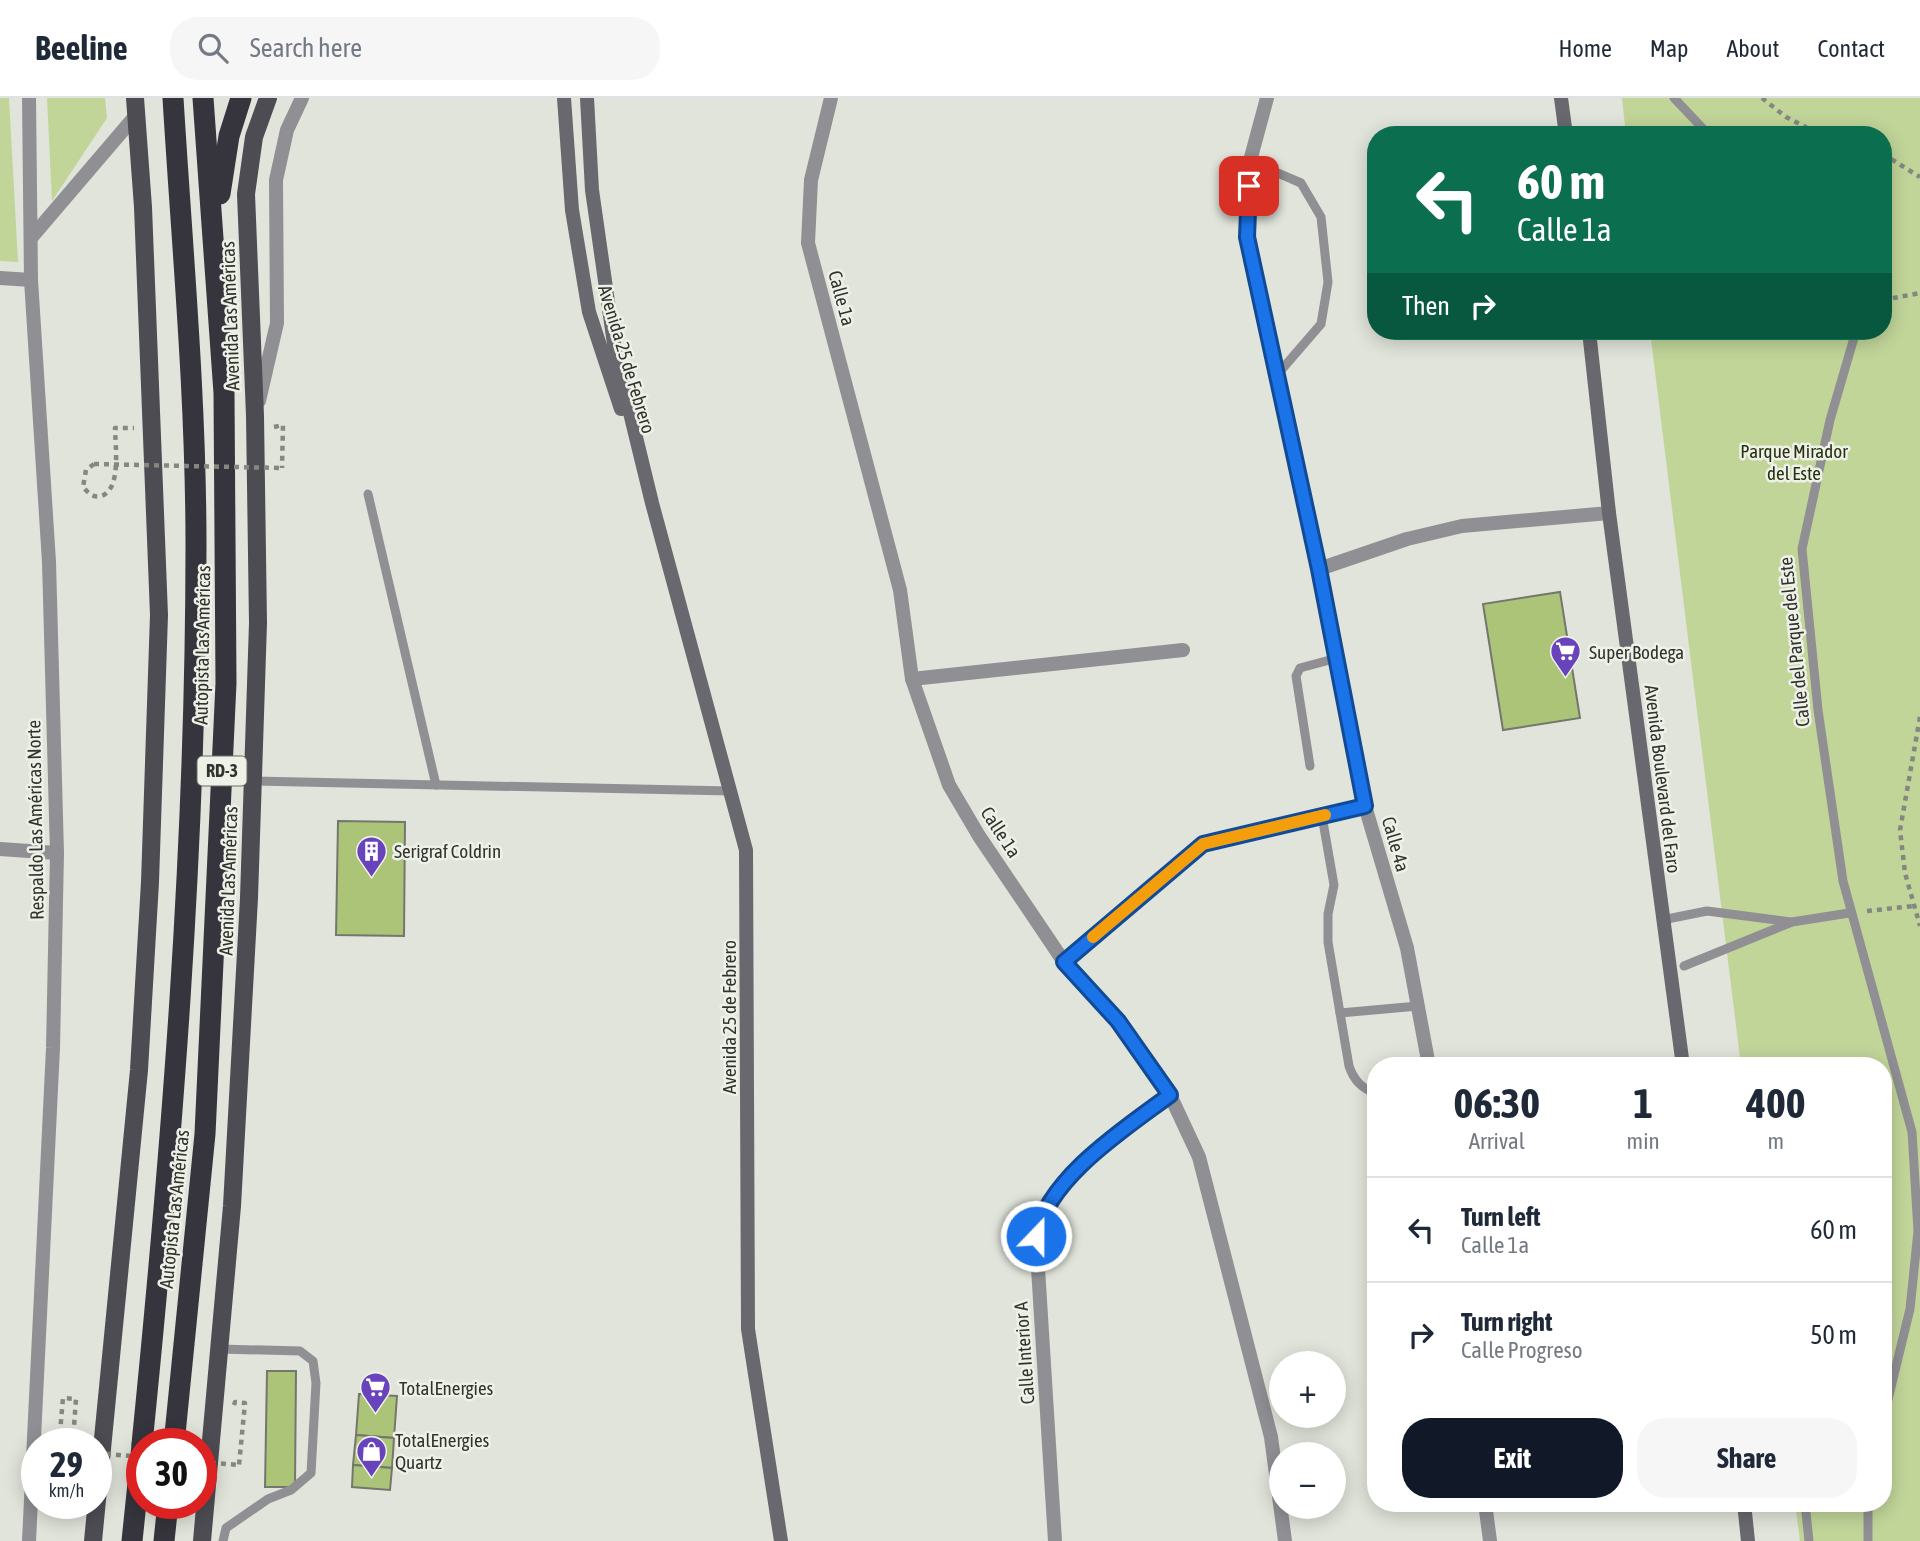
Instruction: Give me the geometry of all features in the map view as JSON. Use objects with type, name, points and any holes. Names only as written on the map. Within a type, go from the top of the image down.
[{"type":"highway","name":"Autopista Las Américas","points":[[144,1428],[165,1215],[180,1010],[193,691],[196,543],[191,384],[173,98]]},
{"type":"highway","name":"Autopista Las Américas","points":[[176,1428],[205,1134],[226,683],[224,393],[217,259],[203,98]]},
{"type":"highway","points":[[217,259],[220,187],[229,136],[241,98]]},
{"type":"highway","name":"Autopista Las Américas","points":[[132,1541],[134,1519]]},
{"type":"highway","points":[[164,1541],[166,1519]]},
{"type":"main road","name":"Avenida Las Américas","points":[[202,1541],[232,1206],[253,781],[258,623],[255,416],[246,194],[254,137],[268,98]]},
{"type":"main road","name":"Avenida 25 de Febrero","points":[[564,98],[572,210],[589,312],[652,503]]},
{"type":"main road","name":"Avenida 25 de Febrero","points":[[587,98],[592,190],[615,351],[652,503],[746,850],[748,1329],[781,1541]]},
{"type":"main road","points":[[1561,98],[1565,126]]},
{"type":"main road","points":[[93,1541],[139,1070],[150,882],[159,615],[143,206],[136,106]]},
{"type":"main road","name":"Avenida Boulevard del Faro","points":[[1590,340],[1609,513],[1682,1057]]},
{"type":"main road","points":[[1745,1512],[1748,1541]]},
{"type":"street","name":"Respaldo Las Américas Norte","points":[[29,98],[32,281],[49,562],[57,853],[52,1062],[29,1541]]},
{"type":"street","points":[[255,416],[277,323],[276,180],[287,130],[302,98]]},
{"type":"street","name":"Calle 1a","points":[[831,98],[811,180],[808,243],[900,590],[912,679],[949,785],[979,836],[1064,962],[1118,1021],[1170,1095],[1203,1171],[1270,1437],[1286,1541]]},
{"type":"street","name":"Calle 4a","points":[[1267,98],[1250,161],[1247,237],[1319,569],[1365,806],[1406,948],[1427,1057]]},
{"type":"street","points":[[32,238],[136,106]]},
{"type":"street","points":[[0,278],[32,281]]},
{"type":"street","points":[[1319,569],[1407,539],[1462,527],[1609,513]]},
{"type":"street","points":[[912,679],[1183,650]]},
{"type":"street","points":[[1064,962],[1203,844],[1365,806]]},
{"type":"street","points":[[0,849],[57,853]]},
{"type":"street","name":"Calle Interior A","points":[[1055,1541],[1036,1236],[1040,1217],[1056,1194],[1103,1145],[1170,1095]]},
{"type":"street","points":[[1486,1512],[1490,1541]]},
{"type":"lane","points":[[1674,98],[1700,126]]},
{"type":"lane","points":[[1250,161],[1301,183],[1321,217],[1328,282],[1321,324],[1277,375]]},
{"type":"lane","name":"Calle del Parque del Este","points":[[1853,340],[1830,419],[1802,549],[1818,710],[1849,913],[1890,1057]]},
{"type":"lane","points":[[368,494],[436,785]]},
{"type":"lane","points":[[1310,766],[1296,676],[1300,668],[1337,658]]},
{"type":"lane","points":[[253,781],[731,791]]},
{"type":"lane","points":[[1322,816],[1334,885],[1328,914],[1328,942],[1353,1077],[1367,1090]]},
{"type":"lane","points":[[1662,920],[1707,911],[1792,922]]},
{"type":"lane","points":[[1684,966],[1792,922],[1849,913]]},
{"type":"lane","points":[[1340,1013],[1418,1006]]},
{"type":"lane","name":"Calle del Parque del Este","points":[[1892,1062],[1912,1132],[1918,1231],[1910,1309],[1892,1383]]},
{"type":"lane","points":[[219,1349],[300,1352],[313,1361],[316,1383],[311,1473],[292,1490],[268,1499],[226,1528],[223,1541]]},
{"type":"lane","points":[[1806,1512],[1809,1541]]},
{"type":"lane","points":[[1868,1512],[1868,1541]]},
{"type":"path","points":[[1762,98],[1786,117],[1804,126]]},
{"type":"path","points":[[1892,160],[1920,177]]},
{"type":"path","points":[[1892,298],[1920,293]]},
{"type":"path","points":[[116,428],[112,486],[106,494],[97,497],[88,494],[83,487],[86,470],[94,464],[282,468],[283,425],[274,425],[274,437]]},
{"type":"path","points":[[1920,717],[1900,830],[1905,873],[1920,926]]},
{"type":"path","points":[[1849,913],[1914,906]]},
{"type":"path","points":[[60,1428],[62,1398],[76,1399],[74,1428]]},
{"type":"path","points":[[217,1463],[239,1465],[245,1403],[234,1402],[233,1414]]},
{"type":"green space","points":[[0,98],[9,98],[18,262],[0,261]]},
{"type":"green space","points":[[47,98],[105,98],[107,118],[52,201]]},
{"type":"green space","name":"Parque Mirador del Este","points":[[1622,98],[1920,98],[1920,1541],[1800,1541],[1796,1512],[1892,1512],[1892,1057],[1740,1057],[1651,340],[1892,340],[1892,126],[1625,126]]},
{"type":"building","points":[[1560,592],[1580,718],[1503,730],[1483,604]]},
{"type":"building","name":"Serigraf Coldrin","points":[[338,821],[405,822],[404,936],[336,935]]},
{"type":"building","points":[[267,1371],[296,1371],[295,1487],[265,1487]]},
{"type":"building","name":"TotalEnergies","points":[[359,1394],[397,1396],[394,1438],[356,1435]]},
{"type":"building","points":[[356,1435],[394,1438],[392,1468],[353,1465]]},
{"type":"building","name":"TotalEnergies Quartz","points":[[353,1465],[392,1468],[390,1490],[352,1487]]},
{"type":"slow traffic","points":[[1093,937],[1203,844],[1325,815]]},
{"type":"place","name":"Super Bodega","points":[[1566,679]]},
{"type":"place","name":"Serigraf Coldrin","points":[[371,878]]},
{"type":"place","name":"TotalEnergies","points":[[376,1415]]},
{"type":"place","name":"TotalEnergies Quartz","points":[[372,1478]]},
{"type":"route","points":[[1036,1236],[1040,1217],[1056,1194],[1103,1145],[1170,1095],[1118,1021],[1064,962],[1203,844],[1365,806],[1319,569],[1247,237],[1249,186]]}]
